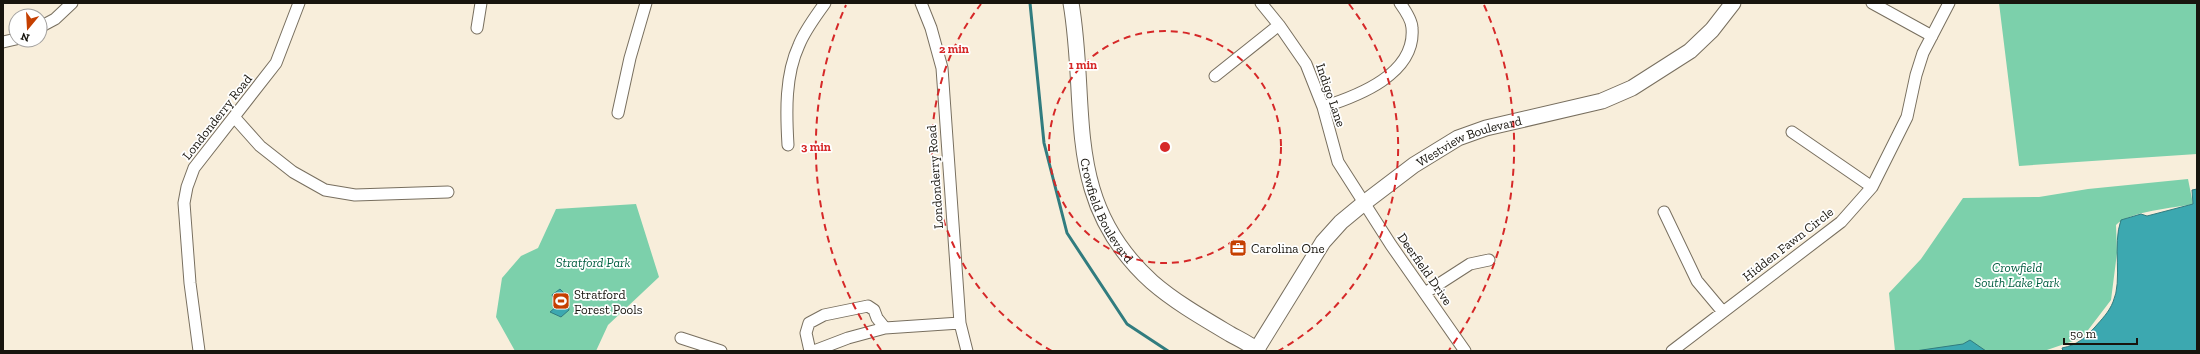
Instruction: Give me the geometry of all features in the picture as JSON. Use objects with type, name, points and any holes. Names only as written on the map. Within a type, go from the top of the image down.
[{"type":"street","points":[[48,23],[55,19],[72,3]]},
{"type":"street","name":"Londonderry Road","points":[[199,351],[190,283],[184,203],[187,186],[194,168],[235,118],[276,63],[299,3]]},
{"type":"street","points":[[477,28],[481,3]]},
{"type":"street","points":[[618,113],[630,58],[646,3]]},
{"type":"street","points":[[788,145],[786,116],[789,77],[799,45],[825,3]]},
{"type":"street","name":"Londonderry Road","points":[[921,3],[931,28],[942,68],[960,323],[967,351]]},
{"type":"street","name":"Crowfield Boulevard","points":[[1071,3],[1074,23],[1080,124],[1090,184],[1104,221],[1124,251],[1152,281],[1186,307],[1257,350]]},
{"type":"street","name":"Indigo Lane","points":[[1261,3],[1279,25],[1306,64],[1322,107],[1338,162],[1364,202]]},
{"type":"street","points":[[1322,107],[1349,99],[1385,79],[1399,65],[1410,48],[1412,27],[1400,3]]},
{"type":"street","name":"Westview Boulevard","points":[[1257,350],[1323,242],[1341,222],[1364,202],[1414,165],[1458,138],[1517,119],[1602,102],[1632,88],[1690,51],[1712,30],[1733,3]]},
{"type":"street","points":[[1872,3],[1932,36]]},
{"type":"street","name":"Hidden Fawn Circle","points":[[1672,351],[1841,222],[1872,187],[1907,117],[1916,75],[1923,53],[1949,3]]},
{"type":"street","points":[[1215,76],[1279,25]]},
{"type":"street","points":[[235,118],[260,146],[294,172],[325,190],[355,195],[448,192]]},
{"type":"street","points":[[1792,132],[1872,187]]},
{"type":"street","name":"Deerfield Drive","points":[[1364,202],[1391,245],[1465,351]]},
{"type":"street","points":[[1664,212],[1697,281],[1723,312]]},
{"type":"street","points":[[1425,293],[1470,264],[1489,260]]},
{"type":"street","points":[[810,351],[806,332],[809,323],[824,315],[868,306],[874,310],[877,318],[884,328]]},
{"type":"street","points":[[814,351],[848,338],[884,328],[960,323]]},
{"type":"street","points":[[681,338],[721,351]]},
{"type":"green space","points":[[1999,3],[2197,3],[2197,154],[2019,166]]},
{"type":"green space","name":"Crowfield South Lake Park","points":[[2188,179],[2193,204],[2141,213],[2122,220],[2116,225],[2117,253],[2111,300],[2082,338],[2044,351],[1895,351],[1889,293],[1921,259],[1963,198],[2039,197],[2088,189]]},
{"type":"green space","name":"Stratford Park","points":[[636,204],[659,277],[608,325],[596,351],[515,351],[496,317],[502,278],[521,256],[538,248],[556,209]]},
{"type":"water","points":[[2197,189],[2197,351],[2063,351],[2062,348],[2076,343],[2088,334],[2105,315],[2113,302],[2116,293],[2118,273],[2117,240],[2121,220],[2141,214],[2147,216],[2193,204],[2192,190]]},
{"type":"water","name":"Stratford Forest Pools","points":[[560,289],[567,296],[569,310],[561,317],[550,312],[557,306],[552,295]]},
{"type":"water","points":[[1970,340],[1986,351],[1915,351],[1963,344]]},
{"type":"waterway","points":[[1030,3],[1044,143],[1067,233],[1127,324],[1168,351]]},
{"type":"place","name":"Carolina One","points":[[1238,248]]},
{"type":"place","name":"Stratford Forest Pools","points":[[561,301]]}]
